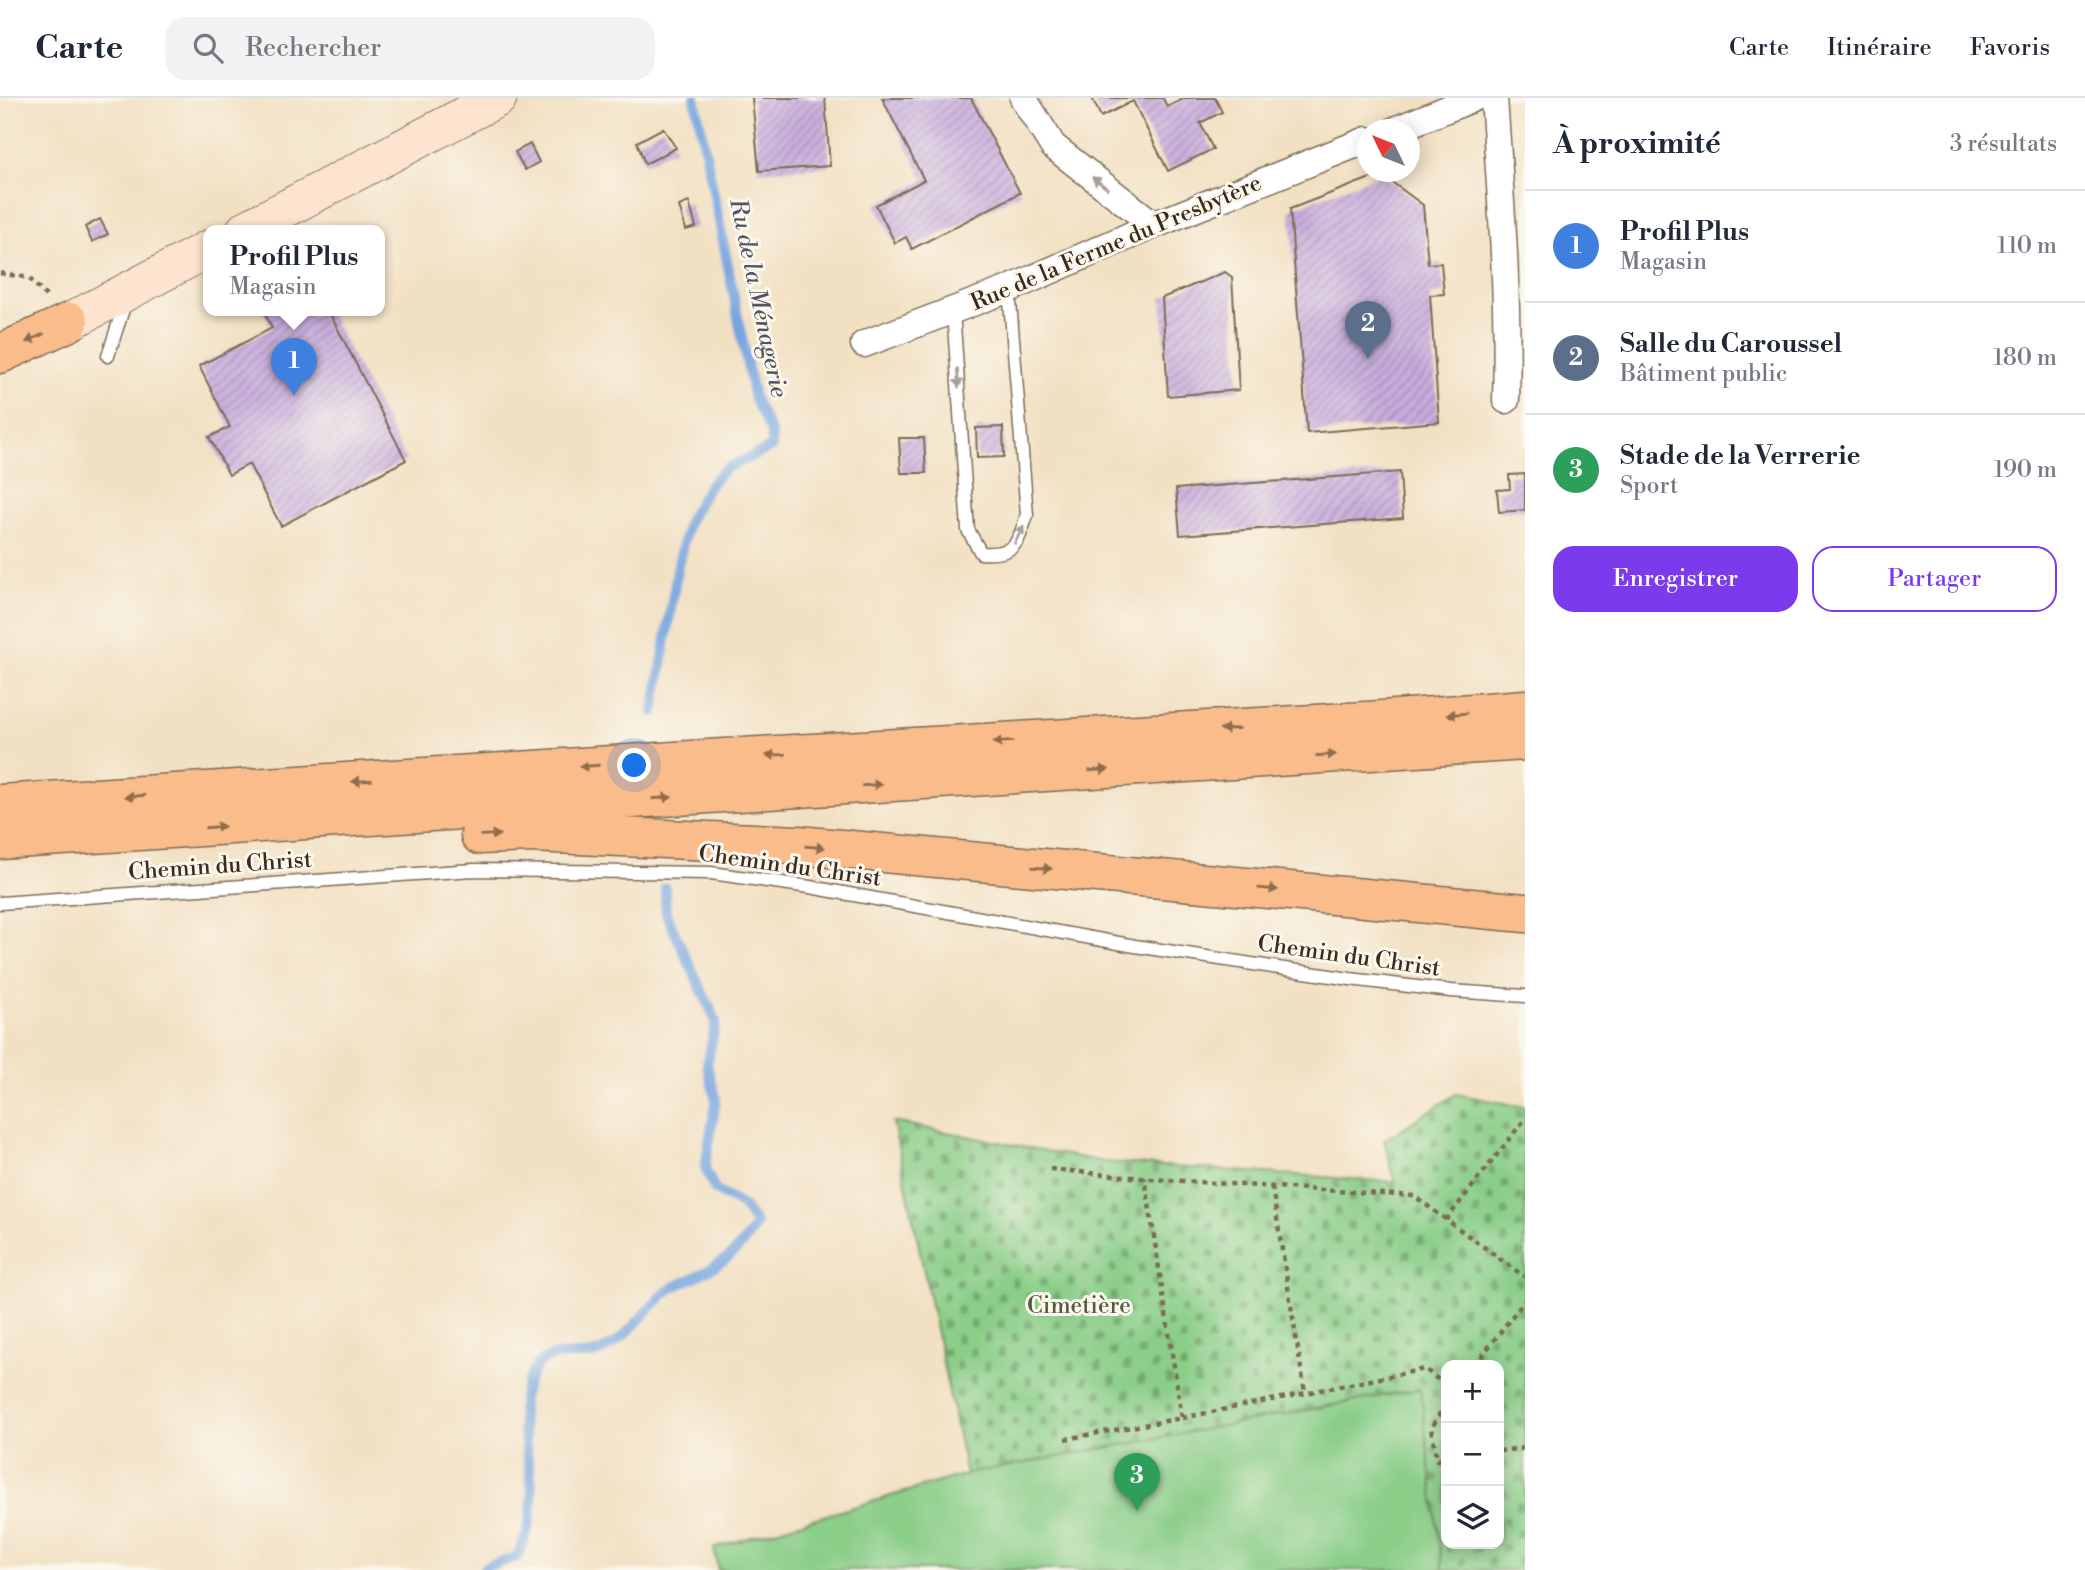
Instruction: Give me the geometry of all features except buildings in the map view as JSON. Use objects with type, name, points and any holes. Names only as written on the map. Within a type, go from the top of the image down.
[{"type":"highway","points":[[0,354],[69,321]]},
{"type":"highway","points":[[0,804],[720,758],[1368,721],[1525,709]]},
{"type":"highway","points":[[0,841],[1525,741]]},
{"type":"highway","points":[[402,815],[450,836],[532,833],[798,845],[1525,913]]},
{"type":"main road","points":[[255,225],[498,98]]},
{"type":"main road","points":[[69,321],[203,252]]},
{"type":"street","points":[[1024,98],[1052,146],[1154,225]]},
{"type":"street","points":[[1420,120],[1474,98]]},
{"type":"street","points":[[1494,98],[1506,260],[1506,401]]},
{"type":"street","name":"Rue de la Ferme du Presbytère","points":[[864,344],[1009,289],[1154,225],[1357,144]]},
{"type":"lane","points":[[953,310],[968,530],[981,554],[1002,554],[1011,549],[1022,532],[1027,516],[1009,289]]},
{"type":"lane","points":[[108,356],[130,290]]},
{"type":"lane","name":"Chemin du Christ","points":[[0,903],[473,870],[711,873],[810,887],[1135,947],[1451,992],[1525,996]]},
{"type":"path","points":[[0,272],[29,278],[69,321]]},
{"type":"path","points":[[1446,1220],[1525,1119]]},
{"type":"path","points":[[1050,1169],[1414,1196],[1525,1277]]},
{"type":"path","points":[[1145,1178],[1182,1418]]},
{"type":"path","points":[[1272,1187],[1306,1393]]},
{"type":"path","points":[[1479,1360],[1525,1300]]},
{"type":"path","points":[[1065,1438],[1182,1418],[1425,1369],[1441,1381]]},
{"type":"path","points":[[1441,1413],[1431,1428],[1437,1460],[1441,1460]]},
{"type":"path","points":[[1504,1450],[1525,1448]]},
{"type":"green space","name":"Cimetière","points":[[1456,1094],[1525,1107],[1525,1570],[1443,1570],[1419,1389],[966,1474],[893,1122],[1104,1162],[1395,1182],[1384,1140]]},
{"type":"green space","points":[[1420,1389],[1443,1570],[718,1570],[714,1548],[966,1474]]},
{"type":"waterway","name":"Ru de la Ménagerie","points":[[654,712],[678,565],[688,522],[708,487],[725,469],[772,447],[771,432],[754,399],[695,98]]},
{"type":"waterway","name":"Ru de la Ménagerie","points":[[484,1570],[485,1567],[517,1557],[529,1525],[532,1490],[522,1412],[523,1397],[536,1367],[548,1358],[589,1355],[607,1348],[627,1333],[669,1290],[729,1257],[756,1224],[743,1206],[715,1190],[705,1168],[716,1100],[707,1065],[716,1021],[666,914],[665,888]]},
{"type":"place","name":"Salle du Caroussel","points":[[1368,359]]},
{"type":"place","name":"Profil Plus","points":[[294,396]]},
{"type":"place","name":"Stade de la Verrerie","points":[[1137,1511]]}]
